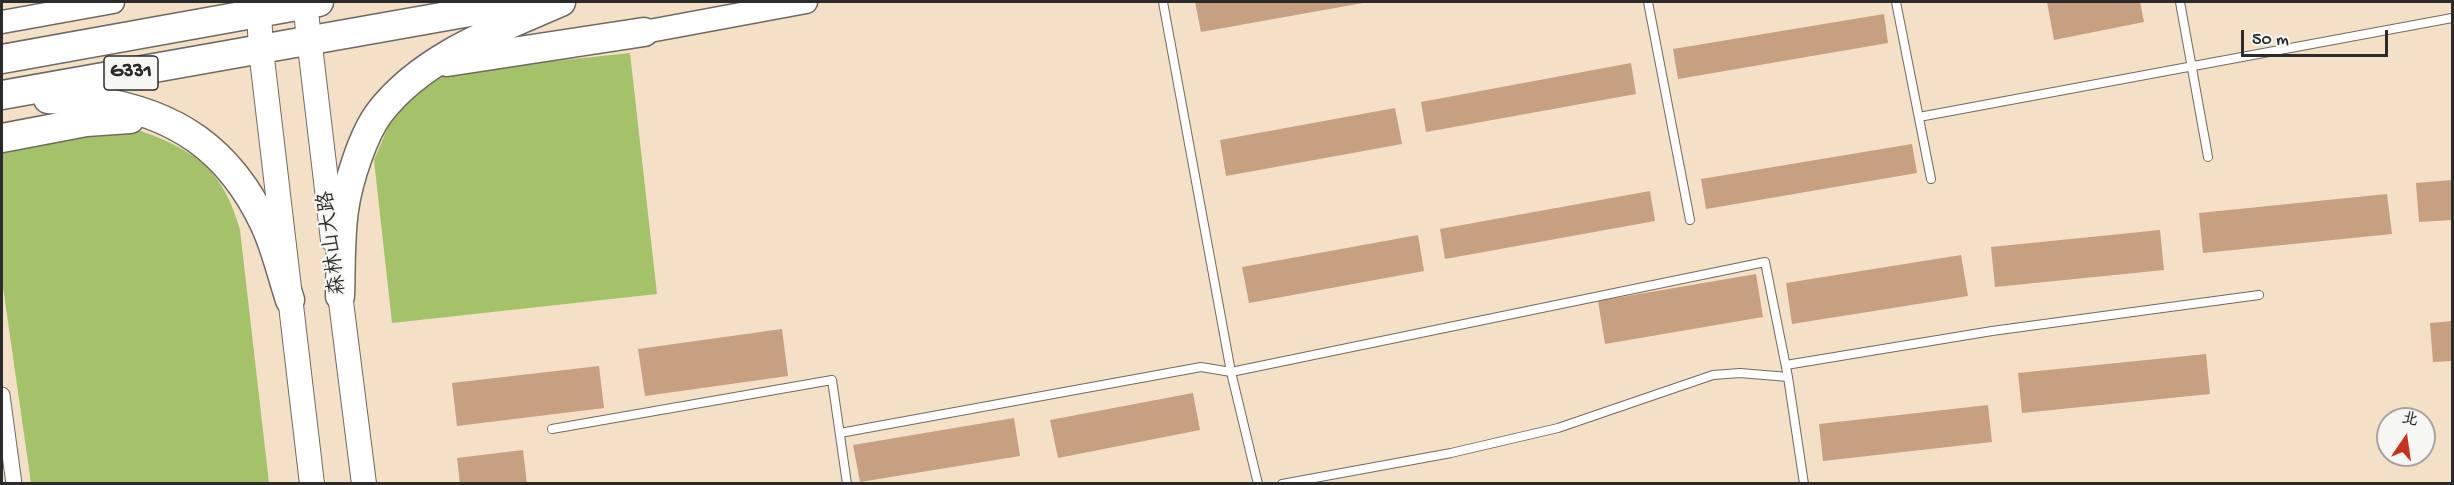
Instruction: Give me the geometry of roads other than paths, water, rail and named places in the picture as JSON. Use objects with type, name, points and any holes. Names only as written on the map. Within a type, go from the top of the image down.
[{"type":"highway","points":[[180,27],[193,2]]},
{"type":"highway","name":"G331","points":[[2,59],[180,27],[259,7],[310,2]]},
{"type":"highway","name":"G331","points":[[2,95],[526,2]]},
{"type":"highway","points":[[340,296],[344,209],[354,172],[378,114],[396,94],[433,64],[472,40],[561,2]]},
{"type":"highway","points":[[433,64],[644,32]]},
{"type":"highway","points":[[2,102],[40,99],[94,101],[159,119],[196,136],[220,157],[240,184],[266,227],[290,300]]},
{"type":"highway","points":[[2,138],[110,118],[159,119]]},
{"type":"main road","name":"森林山大路","points":[[310,2],[310,41],[364,483]]},
{"type":"main road","points":[[259,7],[261,50],[312,483]]},
{"type":"street","points":[[2,22],[113,2]]},
{"type":"street","points":[[644,32],[806,2]]},
{"type":"street","points":[[2,395],[14,483]]},
{"type":"lane","points":[[1163,2],[1231,372],[1258,483]]},
{"type":"lane","points":[[1648,2],[1690,220]]},
{"type":"lane","points":[[1896,2],[1931,179]]},
{"type":"lane","points":[[2180,2],[2208,157]]},
{"type":"lane","points":[[1919,117],[2452,18]]},
{"type":"lane","points":[[840,433],[1201,367],[1231,372],[1765,262],[1786,365],[1804,483]]},
{"type":"lane","points":[[1786,365],[1992,331],[2259,295]]},
{"type":"lane","points":[[1282,483],[1451,453],[1558,428],[1713,375],[1740,373],[1788,377]]},
{"type":"lane","points":[[552,429],[832,380],[847,483]]}]
